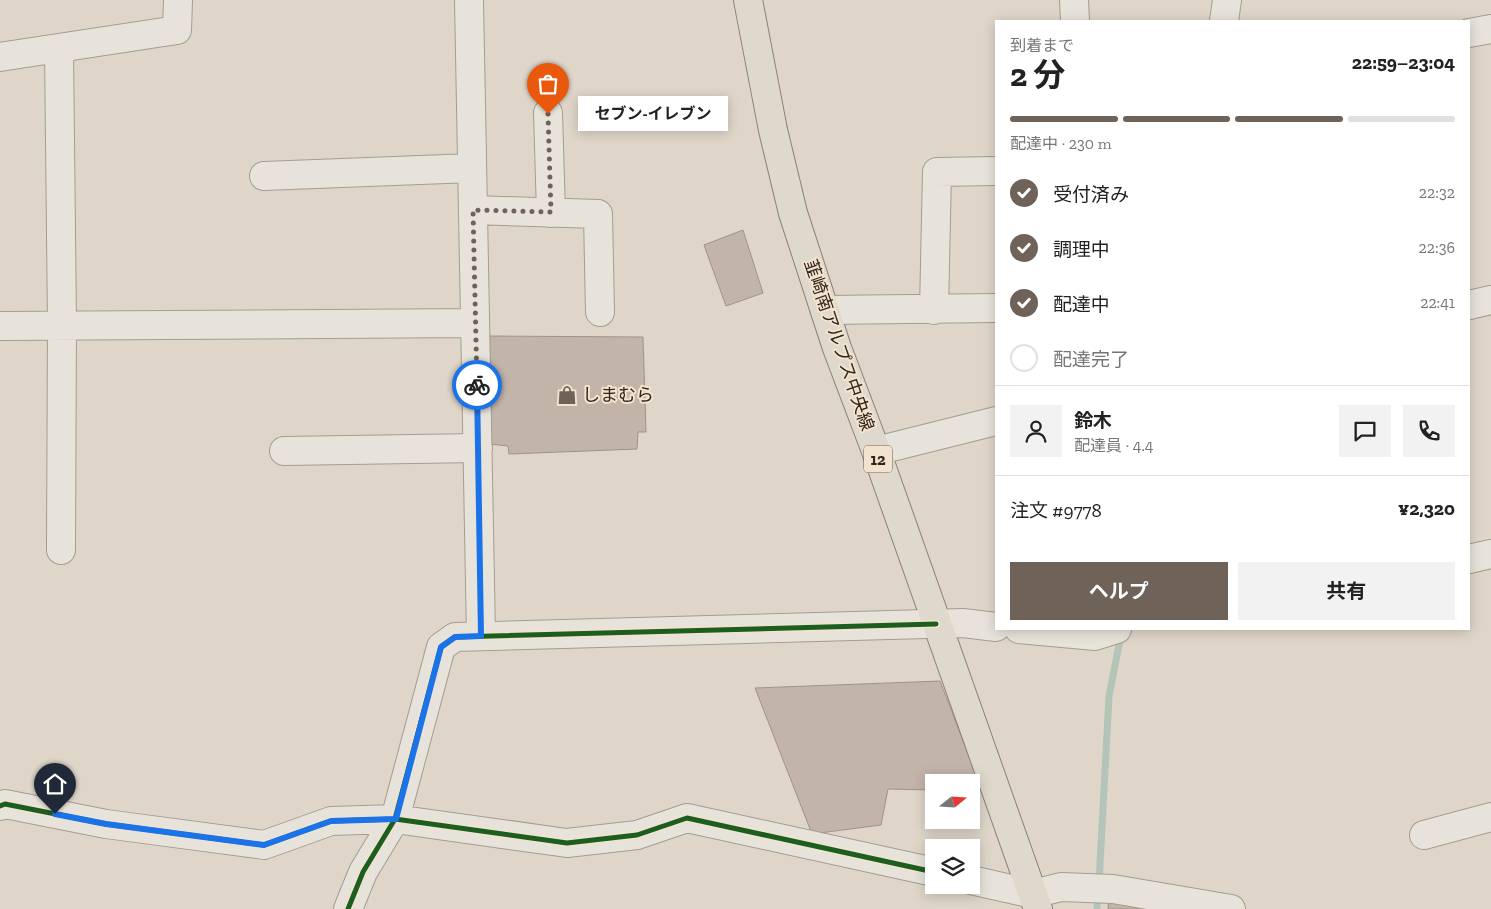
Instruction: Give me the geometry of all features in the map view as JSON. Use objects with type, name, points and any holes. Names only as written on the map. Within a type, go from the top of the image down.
[{"type":"main road","name":"韮崎南アルプス中央線","points":[[748,0],[775,139],[794,212],[837,348],[876,451],[1035,901]]},
{"type":"street","points":[[0,57],[177,30],[178,0]]},
{"type":"street","points":[[469,0],[481,636]]},
{"type":"street","points":[[1074,0],[1075,20]]},
{"type":"street","points":[[1224,20],[1227,0]]},
{"type":"street","points":[[1470,33],[1491,29]]},
{"type":"street","points":[[59,48],[62,325],[61,550]]},
{"type":"street","points":[[548,114],[551,212]]},
{"type":"street","points":[[264,176],[472,168]]},
{"type":"street","points":[[934,310],[937,172],[995,170]]},
{"type":"street","points":[[473,210],[598,214],[600,312]]},
{"type":"street","points":[[1470,305],[1491,300]]},
{"type":"street","points":[[825,310],[995,308]]},
{"type":"street","points":[[0,326],[475,323]]},
{"type":"street","points":[[876,451],[995,421]]},
{"type":"street","points":[[284,451],[478,448]]},
{"type":"street","points":[[348,909],[363,872],[396,819],[441,647],[455,637],[936,624],[995,627]]},
{"type":"street","points":[[1030,630],[1095,636],[1115,630]]},
{"type":"street","points":[[0,806],[5,804],[106,824],[264,845],[331,821],[396,819],[567,843],[637,835],[687,818],[925,870]]},
{"type":"street","points":[[1424,835],[1491,817]]},
{"type":"street","points":[[980,883],[1035,901],[1061,887],[1098,888],[1231,909]]},
{"type":"building","points":[[743,230],[763,293],[726,306],[704,245]]},
{"type":"building","name":"しまむら","points":[[487,336],[643,337],[646,432],[638,432],[637,449],[509,454],[508,446],[489,444]]},
{"type":"building","points":[[940,681],[976,774],[925,774],[925,790],[888,789],[881,825],[812,834],[755,688]]},
{"type":"building","points":[[1109,897],[1185,909],[1108,909]]},
{"type":"waterway","points":[[1099,883],[1109,696],[1121,635]]},
{"type":"waterway","points":[[1097,909],[1098,894]]},
{"type":"cycle path","points":[[348,909],[363,872],[395,819],[441,647],[455,637],[936,624]]},
{"type":"cycle path","points":[[0,806],[5,804],[106,824],[264,845],[331,821],[395,819],[567,843],[637,835],[687,818],[925,870]]},
{"type":"way so far","points":[[477,385],[473,210],[551,212],[548,114]]},
{"type":"place","name":"セブン-イレブン","points":[[548,114]]},
{"type":"place","name":"しまむら","points":[[567,395]]},
{"type":"route","points":[[55,814],[106,824],[264,845],[331,821],[396,819],[441,647],[455,637],[481,636],[477,385]]}]
